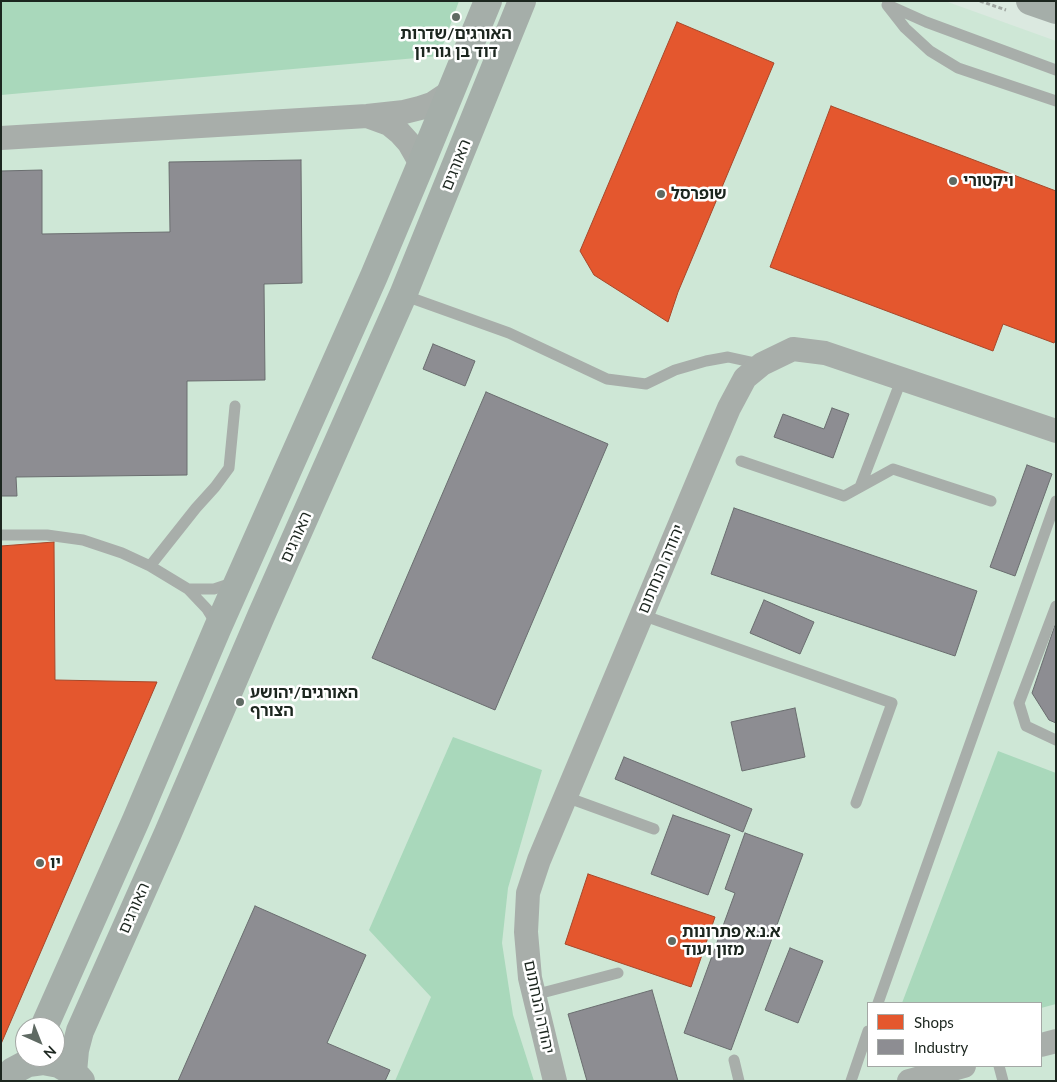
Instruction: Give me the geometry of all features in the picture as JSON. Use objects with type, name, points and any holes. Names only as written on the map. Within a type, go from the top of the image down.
[{"type":"street","name":"האורגים","points":[[48,1017],[136,820],[218,627],[370,285],[488,1]]},
{"type":"street","name":"האורגים","points":[[77,1076],[75,1050],[80,1032],[403,295],[522,1]]},
{"type":"street","points":[[1030,1],[1056,10]]},
{"type":"street","points":[[1,138],[367,116],[404,112],[420,108],[432,104],[450,92]]},
{"type":"street","points":[[367,116],[389,124],[400,132],[421,164]]},
{"type":"street","name":"יהודה הנחתום","points":[[555,1081],[530,978],[526,932],[528,893],[539,860],[729,408],[745,378],[762,364],[793,350],[825,352],[1056,431]]},
{"type":"street","points":[[1042,1045],[1056,1041]]},
{"type":"street","points":[[3,1081],[19,1067]]},
{"type":"street","points":[[64,1067],[77,1076]]},
{"type":"street","points":[[909,1081],[960,1067]]},
{"type":"lane","points":[[884,3],[926,22],[1056,70]]},
{"type":"lane","points":[[884,3],[905,28],[930,51],[958,68],[1056,101]]},
{"type":"lane","points":[[403,295],[509,334],[607,379],[646,384],[683,368],[706,361],[728,358],[762,364]]},
{"type":"lane","points":[[860,487],[902,378]]},
{"type":"lane","points":[[150,566],[229,468],[235,406]]},
{"type":"lane","points":[[741,461],[844,496],[893,469],[991,500]]},
{"type":"lane","points":[[878,1002],[1056,501]]},
{"type":"lane","points":[[1,535],[47,535],[83,540],[122,553],[150,566],[188,589],[207,609],[218,627]]},
{"type":"lane","points":[[188,589],[214,589],[239,580]]},
{"type":"lane","points":[[1056,606],[1019,703],[1026,726],[1056,740]]},
{"type":"lane","points":[[642,615],[892,703],[856,803]]},
{"type":"lane","points":[[566,797],[654,829]]},
{"type":"lane","points":[[534,995],[618,973]]},
{"type":"lane","points":[[851,1081],[867,1034]]},
{"type":"lane","points":[[734,1060],[739,1081]]},
{"type":"lane","points":[[999,1067],[1003,1081]]},
{"type":"shaded area","points":[[1,1],[945,1],[1056,41],[1056,1081],[1,1081]]},
{"type":"green space","points":[[1,1],[459,1],[439,56],[1,95]]},
{"type":"green space","points":[[453,737],[542,770],[508,888],[502,943],[513,1015],[534,1081],[395,1081],[431,997],[369,930]]},
{"type":"green space","points":[[998,751],[1056,773],[1056,1004],[1042,1008],[1042,1002],[902,1002]]},
{"type":"building: Shops","name":"שופרסל","points":[[677,22],[774,63],[678,292],[668,322],[594,275],[580,251]]},
{"type":"building: Shops","points":[[831,106],[1056,191],[1056,339],[1054,343],[1003,324],[993,351],[770,267]]},
{"type":"building: Shops","name":"יו","points":[[54,542],[55,680],[157,682],[1,1044],[1,546]]},
{"type":"building: Shops","points":[[588,874],[715,917],[691,987],[565,944]]},
{"type":"building: Industry","points":[[301,160],[302,283],[264,284],[265,380],[187,381],[187,475],[16,477],[17,496],[1,496],[1,171],[42,170],[42,234],[170,232],[169,162]]},
{"type":"building: Industry","points":[[433,344],[475,361],[465,386],[423,369]]},
{"type":"building: Industry","points":[[486,392],[608,444],[495,710],[372,658]]},
{"type":"building: Industry","points":[[832,408],[849,414],[833,458],[774,437],[783,414],[824,429]]},
{"type":"building: Industry","points":[[1027,465],[1052,474],[1015,576],[990,567]]},
{"type":"building: Industry","points":[[734,508],[977,591],[955,656],[711,574]]},
{"type":"building: Industry","points":[[764,600],[814,622],[800,654],[750,633]]},
{"type":"building: Industry","points":[[1056,622],[1056,723],[1049,720],[1032,693]]},
{"type":"building: Industry","points":[[795,708],[805,757],[742,771],[731,722]]},
{"type":"building: Industry","points":[[624,757],[752,809],[743,832],[615,779]]},
{"type":"building: Industry","points":[[673,815],[730,835],[708,895],[651,874]]},
{"type":"building: Industry","points":[[745,833],[803,854],[731,1050],[684,1033],[735,893],[725,889]]},
{"type":"building: Industry","points":[[255,906],[366,955],[327,1043],[390,1070],[385,1081],[178,1081]]},
{"type":"building: Industry","points":[[790,948],[823,961],[798,1023],[765,1010]]},
{"type":"building: Industry","points":[[652,990],[678,1081],[587,1081],[568,1014]]},
{"type":"place","name":"האורגים/שדרות דוד בן גוריון","points":[[456,17]]},
{"type":"place","name":"ויקטורי","points":[[953,181]]},
{"type":"place","name":"שופרסל","points":[[661,194]]},
{"type":"place","name":"האורגים/יהושע הצורף","points":[[240,702]]},
{"type":"place","name":"יו","points":[[40,863]]},
{"type":"place","name":"א.נ.א פתרונות מזון ועוד","points":[[672,941]]}]
